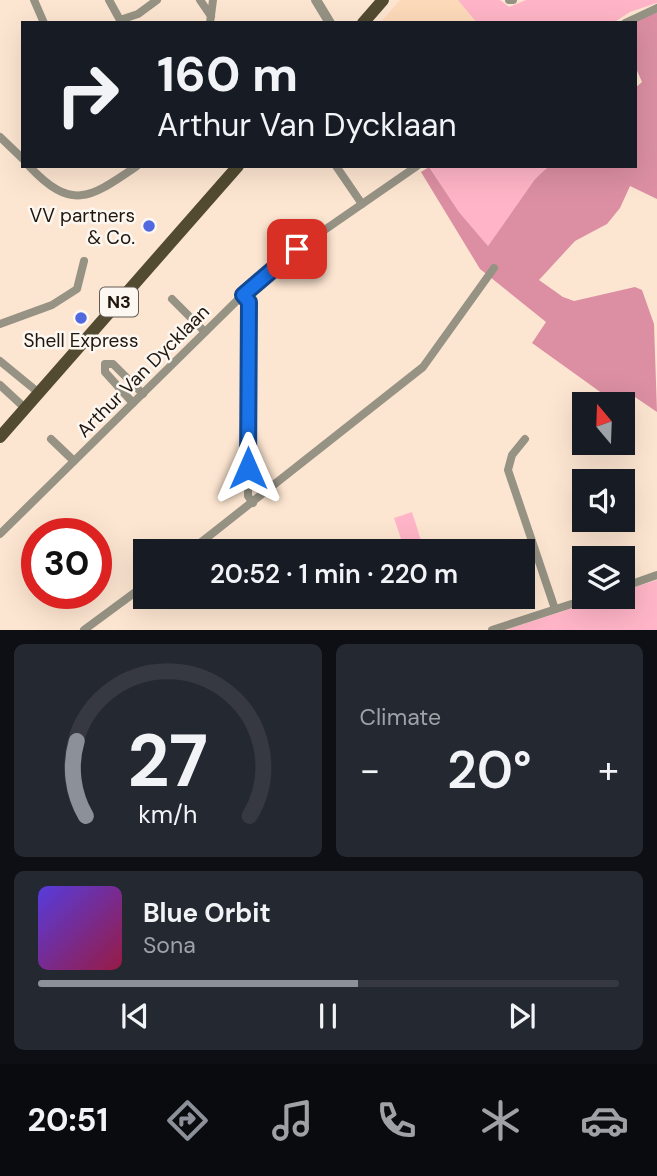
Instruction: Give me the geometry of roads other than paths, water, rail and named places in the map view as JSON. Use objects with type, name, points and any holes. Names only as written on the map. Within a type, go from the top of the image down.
[{"type":"main road","points":[[365,21],[383,0]]},
{"type":"main road","name":"N3","points":[[0,438],[236,168]]},
{"type":"street","points":[[34,0],[43,21]]},
{"type":"street","points":[[110,0],[120,20],[138,14],[157,0]]},
{"type":"street","points":[[200,0],[210,19]]},
{"type":"street","points":[[210,19],[213,0]]},
{"type":"street","points":[[316,0],[329,21]]},
{"type":"street","points":[[629,21],[657,8]]},
{"type":"street","points":[[0,137],[21,157]]},
{"type":"street","points":[[31,168],[59,194],[78,196],[101,188],[134,168]]},
{"type":"street","points":[[337,168],[362,204]]},
{"type":"street","name":"Arthur Van Dycklaan","points":[[0,534],[243,295],[285,258],[414,168]]},
{"type":"street","points":[[0,324],[52,304],[77,289],[84,261]]},
{"type":"street","points":[[206,539],[423,367],[494,268]]},
{"type":"street","points":[[243,295],[249,302],[248,496],[253,503]]},
{"type":"street","points":[[172,299],[205,332]]},
{"type":"street","points":[[0,361],[38,393]]},
{"type":"street","points":[[133,403],[105,372],[105,364],[113,364],[143,394]]},
{"type":"street","points":[[0,385],[26,408]]},
{"type":"street","points":[[51,439],[74,461]]},
{"type":"street","points":[[525,439],[512,456],[508,470],[555,609]]},
{"type":"street","points":[[635,583],[657,575]]},
{"type":"street","points":[[85,630],[133,594]]},
{"type":"street","points":[[492,630],[572,604]]},
{"type":"place","name":"VV partners & Co.","points":[[149,226]]},
{"type":"place","name":"Shell Express","points":[[81,318]]}]
